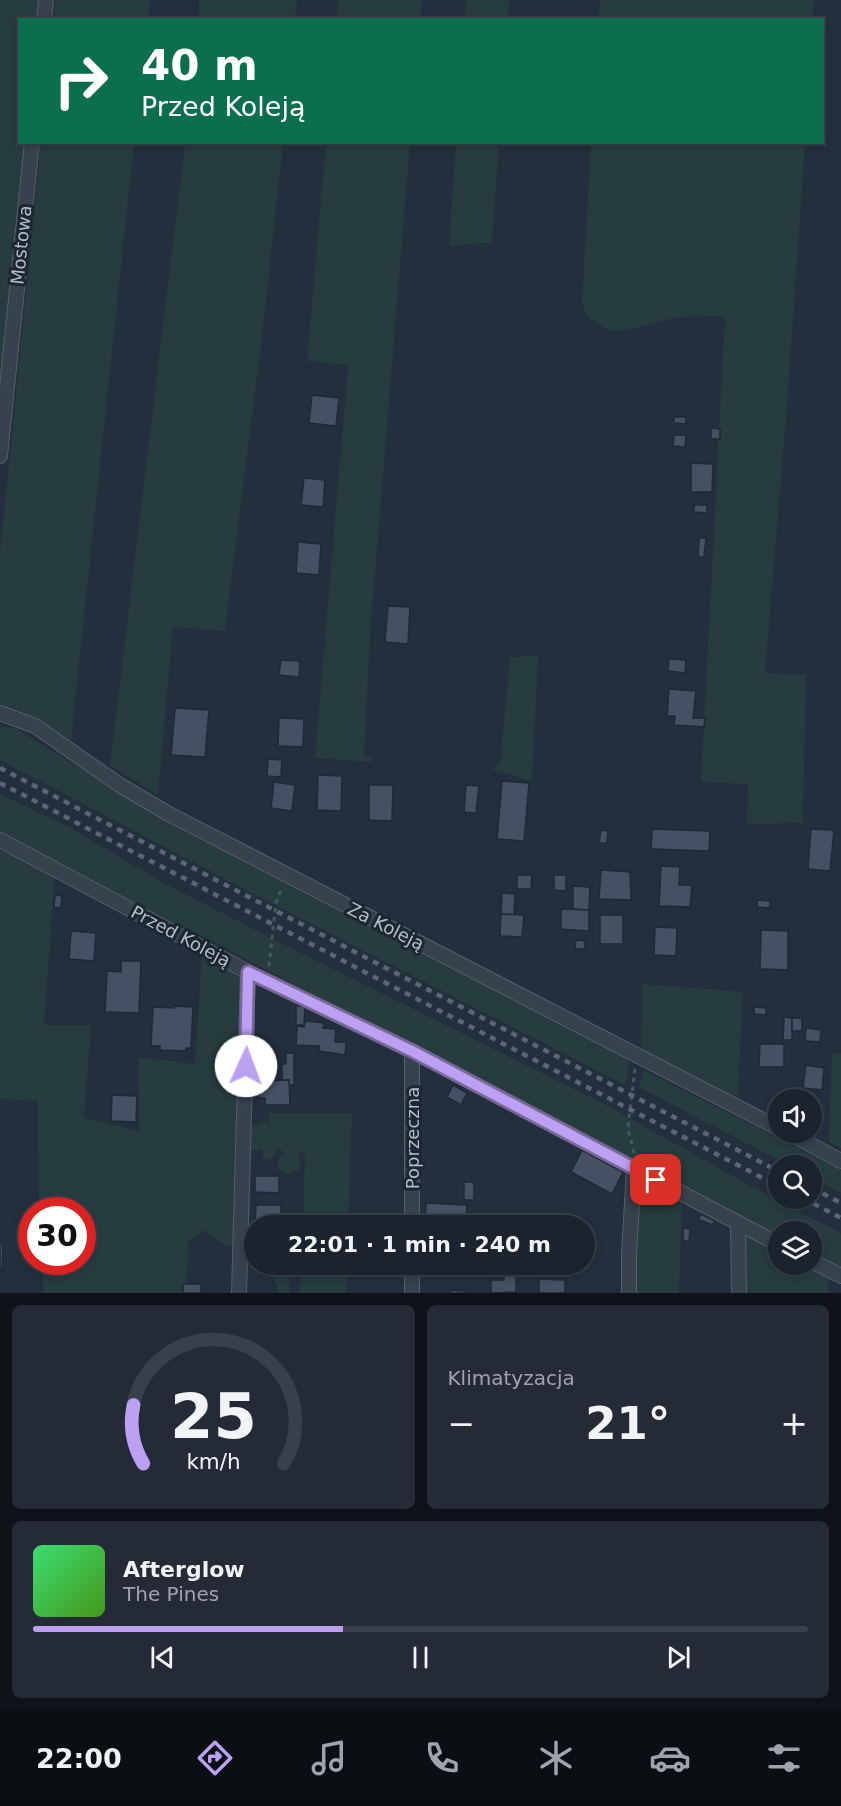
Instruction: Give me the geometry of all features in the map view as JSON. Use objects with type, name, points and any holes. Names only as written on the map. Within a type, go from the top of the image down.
[{"type":"street","points":[[44,18],[46,0]]},
{"type":"street","name":"Mostowa","points":[[0,456],[32,144]]},
{"type":"street","name":"Za Koleją","points":[[0,713],[35,726],[148,802],[289,877],[768,1123]]},
{"type":"street","name":"Przed Koleją","points":[[0,840],[248,972],[412,1051],[768,1239]]},
{"type":"street","points":[[240,1293],[248,972]]},
{"type":"street","name":"Poprzeczna","points":[[412,1051],[412,1215]]},
{"type":"street","points":[[807,1143],[841,1161]]},
{"type":"street","points":[[629,1293],[629,1254],[635,1169]]},
{"type":"street","points":[[738,1223],[739,1293]]},
{"type":"street","points":[[822,1266],[841,1276]]},
{"type":"street","points":[[412,1275],[412,1293]]},
{"type":"path","points":[[262,979],[270,963],[276,902],[289,877]]},
{"type":"path","points":[[635,1169],[637,1165],[628,1128],[637,1054]]},
{"type":"green space","points":[[0,0],[40,0],[38,18],[18,18],[18,144],[25,144],[0,384]]},
{"type":"green space","points":[[55,0],[150,0],[148,18],[53,18]]},
{"type":"green space","points":[[199,0],[297,0],[295,18],[199,18]]},
{"type":"green space","points":[[338,0],[422,0],[420,18],[336,18]]},
{"type":"green space","points":[[466,0],[509,0],[508,18],[465,18]]},
{"type":"green space","points":[[600,0],[814,0],[813,18],[598,18]]},
{"type":"green space","points":[[41,144],[134,144],[71,740],[0,704],[0,553]]},
{"type":"green space","points":[[185,144],[283,144],[262,337],[225,631],[173,627],[158,795],[110,765]]},
{"type":"green space","points":[[326,144],[410,144],[370,635],[364,756],[373,759],[371,762],[315,758],[348,365],[307,361]]},
{"type":"green space","points":[[456,144],[499,144],[492,242],[449,246]]},
{"type":"green space","points":[[591,144],[805,144],[787,407],[765,673],[806,675],[803,823],[747,824],[748,784],[701,782],[725,316],[677,317],[629,330],[610,331],[587,316],[582,303]]},
{"type":"green space","points":[[538,656],[532,781],[492,769],[500,763],[510,657]]},
{"type":"green space","points":[[0,727],[15,728],[237,858],[331,904],[630,1059],[625,1085],[271,903],[0,760]]},
{"type":"green space","points":[[0,794],[71,828],[160,881],[271,938],[604,1104],[768,1196],[768,1209],[794,1209],[817,1221],[768,1221],[768,1232],[178,923],[177,925],[0,835]]},
{"type":"green space","points":[[0,850],[14,854],[55,874],[44,1025],[91,1025],[84,1118],[139,1131],[138,1057],[195,1064],[202,955],[241,974],[236,1097],[237,1169],[234,1247],[222,1243],[203,1230],[188,1242],[187,1293],[44,1293],[42,1275],[96,1275],[96,1197],[39,1197],[38,1101],[0,1099]]},
{"type":"green space","points":[[642,984],[743,992],[738,1095],[730,1095],[696,1076],[641,1051]]},
{"type":"green space","points":[[832,1054],[841,1054],[841,1148],[829,1142]]},
{"type":"green space","points":[[643,1070],[768,1133],[768,1143],[788,1143],[811,1155],[769,1155],[639,1087]]},
{"type":"green space","points":[[269,1113],[352,1113],[348,1215],[303,1215],[305,1152],[298,1151],[300,1169],[289,1174],[278,1168],[279,1157],[283,1152],[280,1149],[276,1150],[275,1156],[269,1160],[263,1158],[262,1149],[251,1151],[247,1147],[249,1128],[265,1121],[269,1124]]},
{"type":"green space","points":[[822,1160],[841,1170],[841,1193],[822,1183]]},
{"type":"green space","points":[[642,1181],[653,1184],[682,1200],[679,1293],[633,1293],[638,1186]]},
{"type":"green space","points":[[822,1223],[841,1233],[841,1270],[822,1260]]},
{"type":"green space","points":[[741,1232],[768,1244],[768,1275],[822,1275],[822,1271],[829,1274],[828,1293],[742,1293]]},
{"type":"green space","points":[[272,1275],[292,1275],[289,1277],[289,1293],[277,1293],[279,1291]]},
{"type":"green space","points":[[301,1275],[347,1275],[346,1293],[300,1293]]},
{"type":"building","points":[[312,395],[339,398],[336,426],[309,423]]},
{"type":"building","points":[[674,417],[686,417],[686,424],[674,423]]},
{"type":"building","points":[[711,428],[720,429],[720,439],[711,439]]},
{"type":"building","points":[[674,435],[686,435],[685,447],[673,446]]},
{"type":"building","points":[[691,463],[713,464],[712,492],[691,492]]},
{"type":"building","points":[[304,478],[325,480],[323,507],[301,505]]},
{"type":"building","points":[[694,505],[707,505],[707,513],[694,512]]},
{"type":"building","points":[[699,538],[706,538],[704,557],[698,557]]},
{"type":"building","points":[[298,542],[321,544],[319,575],[296,573]]},
{"type":"building","points":[[388,606],[410,607],[408,644],[385,642]]},
{"type":"building","points":[[669,659],[686,660],[685,673],[668,671]]},
{"type":"building","points":[[281,660],[300,661],[299,677],[279,675]]},
{"type":"building","points":[[669,689],[696,691],[693,718],[705,718],[704,727],[674,725],[675,716],[667,716]]},
{"type":"building","points":[[175,708],[209,710],[205,757],[171,755]]},
{"type":"building","points":[[279,718],[304,719],[303,747],[278,746]]},
{"type":"building","points":[[268,759],[282,760],[281,777],[267,776]]},
{"type":"building","points":[[318,775],[342,776],[341,811],[317,810]]},
{"type":"building","points":[[502,781],[529,783],[524,841],[497,839]]},
{"type":"building","points":[[274,782],[295,785],[292,811],[271,808]]},
{"type":"building","points":[[369,785],[393,785],[392,821],[369,820]]},
{"type":"building","points":[[466,785],[479,786],[476,813],[464,812]]},
{"type":"building","points":[[652,829],[710,831],[709,851],[651,849]]},
{"type":"building","points":[[811,829],[834,830],[830,871],[808,869]]},
{"type":"building","points":[[601,830],[608,831],[607,843],[599,843]]},
{"type":"building","points":[[661,866],[680,867],[679,885],[692,885],[690,907],[659,906]]},
{"type":"building","points":[[601,870],[630,872],[631,900],[599,899]]},
{"type":"building","points":[[517,875],[532,875],[531,889],[517,889]]},
{"type":"building","points":[[554,875],[566,875],[566,891],[554,890]]},
{"type":"building","points":[[573,886],[590,887],[589,910],[573,909]]},
{"type":"building","points":[[502,893],[515,894],[514,915],[501,914]]},
{"type":"building","points":[[55,895],[62,896],[61,908],[54,907]]},
{"type":"building","points":[[757,900],[770,901],[770,908],[757,907]]},
{"type":"building","points":[[561,909],[589,910],[589,931],[561,929]]},
{"type":"building","points":[[501,914],[524,915],[522,937],[500,936]]},
{"type":"building","points":[[600,915],[623,915],[623,944],[600,944]]},
{"type":"building","points":[[655,927],[677,928],[676,956],[654,955]]},
{"type":"building","points":[[761,930],[788,931],[788,970],[760,969]]},
{"type":"building","points":[[71,931],[96,933],[94,961],[69,959]]},
{"type":"building","points":[[576,940],[585,941],[585,949],[575,949]]},
{"type":"building","points":[[121,961],[141,961],[139,1013],[105,1012],[107,971],[121,972]]},
{"type":"building","points":[[174,1006],[193,1007],[191,1048],[186,1048],[186,1051],[160,1050],[160,1046],[151,1046],[153,1007],[174,1008]]},
{"type":"building","points":[[296,1006],[305,1006],[304,1025],[296,1025]]},
{"type":"building","points":[[754,1007],[766,1008],[766,1015],[754,1014]]},
{"type":"building","points":[[784,1017],[792,1018],[792,1040],[783,1040]]},
{"type":"building","points":[[792,1018],[802,1018],[802,1031],[792,1031]]},
{"type":"building","points":[[305,1021],[324,1023],[323,1028],[336,1029],[335,1042],[346,1042],[345,1055],[319,1051],[319,1046],[296,1045],[297,1026],[304,1027]]},
{"type":"building","points":[[806,1028],[821,1030],[820,1042],[805,1041]]},
{"type":"building","points":[[760,1044],[784,1044],[784,1067],[759,1067]]},
{"type":"building","points":[[286,1053],[294,1053],[294,1085],[289,1085],[289,1080],[282,1080],[282,1064],[286,1064]]},
{"type":"building","points":[[806,1065],[824,1068],[822,1090],[803,1088]]},
{"type":"building","points":[[289,1080],[290,1105],[265,1105],[265,1098],[259,1098],[258,1081]]},
{"type":"building","points":[[453,1085],[467,1093],[461,1105],[447,1097]]},
{"type":"building","points":[[112,1095],[137,1096],[136,1122],[111,1121]]},
{"type":"building","points":[[582,1150],[623,1172],[612,1194],[571,1172]]},
{"type":"building","points":[[255,1176],[279,1176],[279,1193],[255,1192]]},
{"type":"building","points":[[464,1182],[474,1182],[474,1200],[464,1200]]},
{"type":"building","points":[[426,1203],[467,1205],[467,1215],[425,1215]]},
{"type":"building","points":[[256,1205],[281,1205],[281,1215],[256,1215]]},
{"type":"building","points":[[701,1214],[715,1221],[712,1225],[698,1219]]},
{"type":"building","points":[[683,1228],[690,1229],[689,1241],[683,1241]]},
{"type":"building","points":[[0,1243],[3,1244],[2,1271],[0,1271]]},
{"type":"building","points":[[504,1275],[516,1275],[516,1292],[491,1293],[491,1280],[504,1280]]},
{"type":"building","points":[[539,1279],[565,1280],[565,1293],[539,1293]]},
{"type":"building","points":[[183,1284],[201,1284],[201,1293],[183,1293]]},
{"type":"building","points":[[451,1290],[465,1291],[465,1293],[450,1293]]},
{"type":"railway","points":[[0,768],[768,1166]]},
{"type":"railway","points":[[0,783],[768,1181]]},
{"type":"railway","points":[[822,1193],[841,1203]]},
{"type":"railway","points":[[822,1208],[841,1218]]},
{"type":"route","points":[[246,1066],[248,972],[412,1051],[656,1180]]}]
